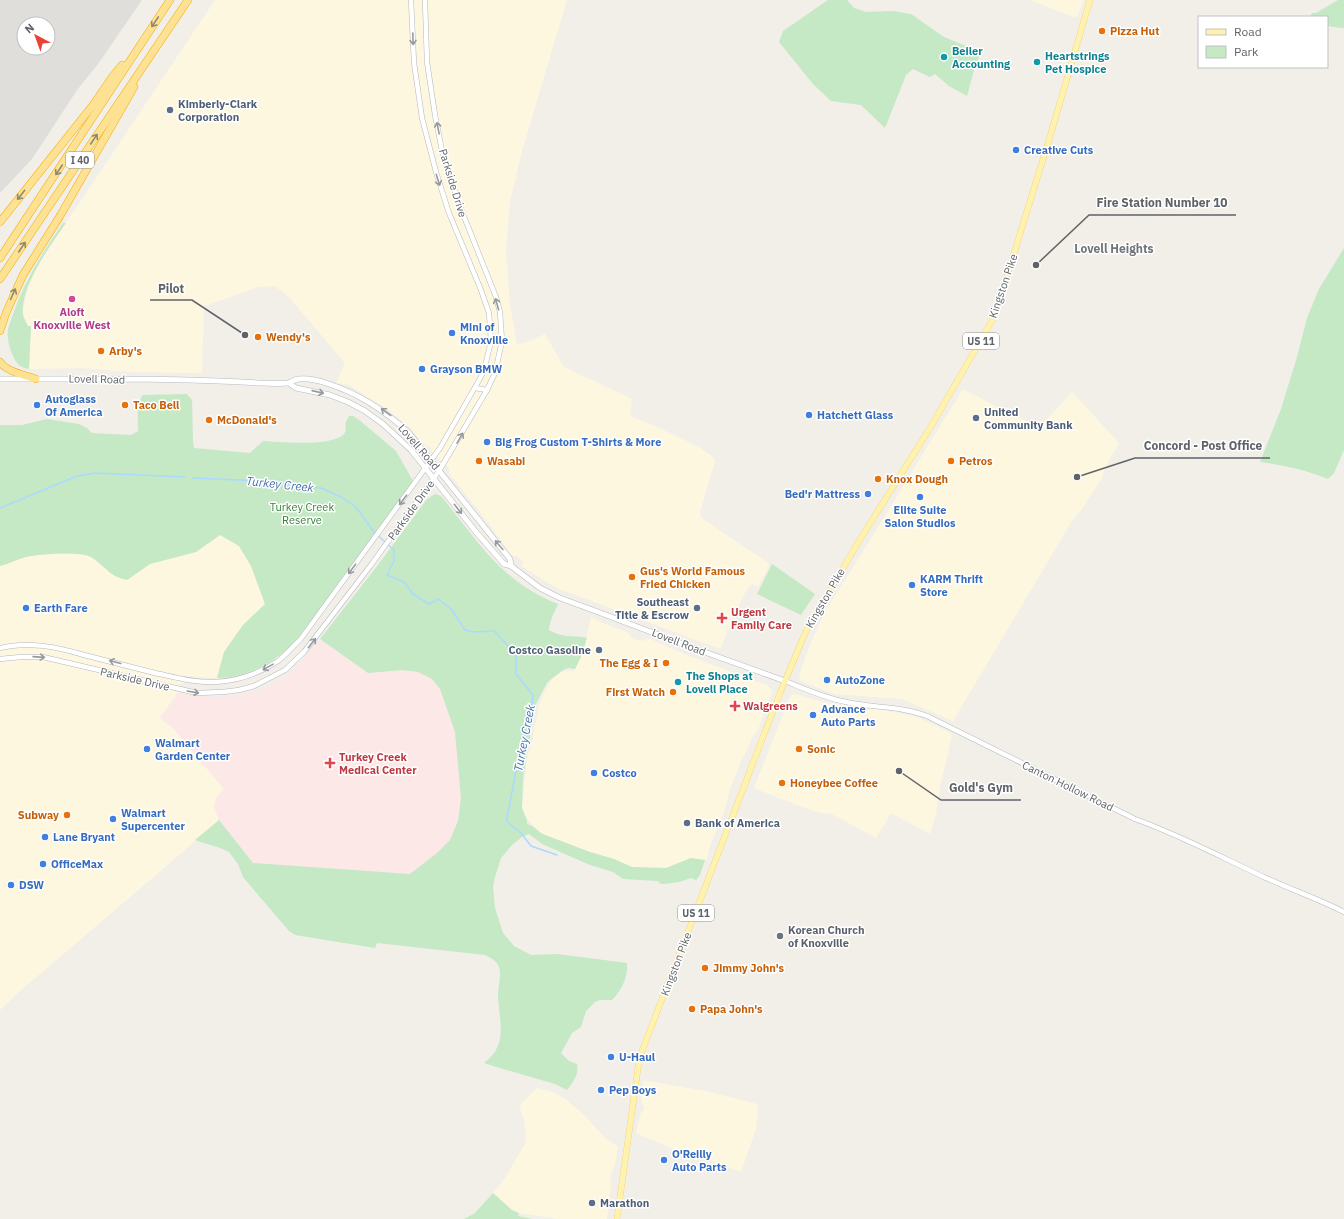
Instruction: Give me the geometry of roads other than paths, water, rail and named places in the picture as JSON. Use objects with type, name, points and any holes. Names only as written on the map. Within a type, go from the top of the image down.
[{"type":"highway","name":"I 40","points":[[0,258],[170,0]]},
{"type":"highway","name":"I 40","points":[[0,279],[188,0]]},
{"type":"highway","points":[[0,331],[6,313],[23,275],[60,216],[118,114],[153,57],[161,40]]},
{"type":"highway","points":[[0,222],[93,105],[113,76],[140,44]]},
{"type":"highway","points":[[0,362],[12,371],[36,379]]},
{"type":"main road","name":"Kingston Pike","points":[[617,1219],[638,1068],[642,1051],[785,681],[811,622],[861,537],[930,428],[993,319],[1049,140],[1090,0]]},
{"type":"main road","name":"Lovell Road","points":[[0,379],[290,382],[297,378],[328,384],[353,393],[379,407],[408,432],[510,559],[511,566]]},
{"type":"main road","name":"Lovell Road","points":[[290,382],[296,388],[330,395],[348,402],[365,411],[383,424],[406,446],[426,469],[476,532],[504,564],[511,566],[540,588],[560,598],[785,681]]},
{"type":"main road","points":[[348,402],[353,393]]},
{"type":"street","name":"Parkside Drive","points":[[0,648],[31,645],[61,649],[176,678],[197,681],[227,681],[260,671],[279,660],[300,640],[432,461],[484,371],[491,342],[489,313],[449,213],[436,172],[422,118],[414,63],[411,0]]},
{"type":"street","name":"Parkside Drive","points":[[0,659],[43,657],[197,693],[223,692],[254,686],[285,670],[304,652],[440,471],[487,390],[495,373],[502,342],[500,312],[496,297],[460,207],[444,161],[427,62],[425,0]]},
{"type":"street","points":[[475,388],[487,390]]},
{"type":"street","name":"Canton Hollow Road","points":[[785,681],[828,698],[846,703],[908,710],[927,716],[1135,819],[1157,827],[1344,912]]},
{"type":"waterway","name":"Turkey Creek","points":[[0,508],[77,476],[95,473],[185,477]]},
{"type":"waterway","name":"Turkey Creek","points":[[193,478],[260,481],[321,488],[341,497],[356,507],[374,532],[394,550],[394,561],[387,575],[404,582],[413,594],[429,604],[438,599],[451,609],[465,630],[474,632],[494,631],[500,637],[516,655],[516,674],[533,695],[532,704],[525,723],[507,822],[521,833],[531,846],[557,855]]},
{"type":"place","name":"Pizza Hut","points":[[1102,31]]},
{"type":"place","name":"Beiler Accounting","points":[[944,57]]},
{"type":"place","name":"Heartstrings Pet Hospice","points":[[1037,62]]},
{"type":"place","name":"Kimberly-Clark Corporation","points":[[170,110]]},
{"type":"place","name":"Creative Cuts","points":[[1016,150]]},
{"type":"place","name":"Fire Station Number 10","points":[[1036,265]]},
{"type":"place","name":"Aloft Knoxville West","points":[[72,299]]},
{"type":"place","name":"Mini of Knoxville","points":[[452,333]]},
{"type":"place","name":"Pilot","points":[[245,335]]},
{"type":"place","name":"Wendy's","points":[[258,337]]},
{"type":"place","name":"Arby's","points":[[101,351]]},
{"type":"place","name":"Grayson BMW","points":[[422,369]]},
{"type":"place","name":"Autoglass Of America","points":[[37,405]]},
{"type":"place","name":"Taco Bell","points":[[125,405]]},
{"type":"place","name":"Hatchett Glass","points":[[809,415]]},
{"type":"place","name":"United Community Bank","points":[[976,418]]},
{"type":"place","name":"McDonald's","points":[[209,420]]},
{"type":"place","name":"Big Frog Custom T-Shirts & More","points":[[487,442]]},
{"type":"place","name":"Wasabi","points":[[479,461]]},
{"type":"place","name":"Petros","points":[[951,461]]},
{"type":"place","name":"Concord - Post Office","points":[[1077,477]]},
{"type":"place","name":"Knox Dough","points":[[878,479]]},
{"type":"place","name":"Bed'r Mattress","points":[[868,494]]},
{"type":"place","name":"Elite Suite Salon Studios","points":[[920,497]]},
{"type":"place","name":"Gus's World Famous Fried Chicken","points":[[632,577]]},
{"type":"place","name":"KARM Thrift Store","points":[[912,585]]},
{"type":"place","name":"Earth Fare","points":[[26,608]]},
{"type":"place","name":"Southeast Title & Escrow","points":[[697,608]]},
{"type":"place","name":"Urgent Family Care","points":[[722,618]]},
{"type":"place","name":"Costco Gasoline","points":[[599,650]]},
{"type":"place","name":"The Egg & I","points":[[666,663]]},
{"type":"place","name":"AutoZone","points":[[827,680]]},
{"type":"place","name":"The Shops at Lovell Place","points":[[678,682]]},
{"type":"place","name":"First Watch","points":[[673,692]]},
{"type":"place","name":"Walgreens","points":[[735,706]]},
{"type":"place","name":"Advance Auto Parts","points":[[813,715]]},
{"type":"place","name":"Walmart Garden Center","points":[[147,749]]},
{"type":"place","name":"Sonic","points":[[799,749]]},
{"type":"place","name":"Turkey Creek Medical Center","points":[[330,763]]},
{"type":"place","name":"Gold's Gym","points":[[899,771]]},
{"type":"place","name":"Costco","points":[[594,773]]},
{"type":"place","name":"Honeybee Coffee","points":[[782,783]]},
{"type":"place","name":"Subway","points":[[67,815]]},
{"type":"place","name":"Walmart Supercenter","points":[[113,819]]},
{"type":"place","name":"Bank of America","points":[[687,823]]},
{"type":"place","name":"Lane Bryant","points":[[45,837]]},
{"type":"place","name":"OfficeMax","points":[[43,864]]},
{"type":"place","name":"DSW","points":[[11,885]]},
{"type":"place","name":"Korean Church of Knoxville","points":[[780,936]]},
{"type":"place","name":"Jimmy John's","points":[[705,968]]},
{"type":"place","name":"Papa John's","points":[[692,1009]]},
{"type":"place","name":"U-Haul","points":[[611,1057]]},
{"type":"place","name":"Pep Boys","points":[[601,1090]]},
{"type":"place","name":"O'Reilly Auto Parts","points":[[664,1160]]},
{"type":"place","name":"Marathon","points":[[592,1203]]},
{"type":"district","name":"Lovell Heights","points":[[1114,248]]},
{"type":"park label","name":"Turkey Creek Reserve","points":[[302,513]]}]
